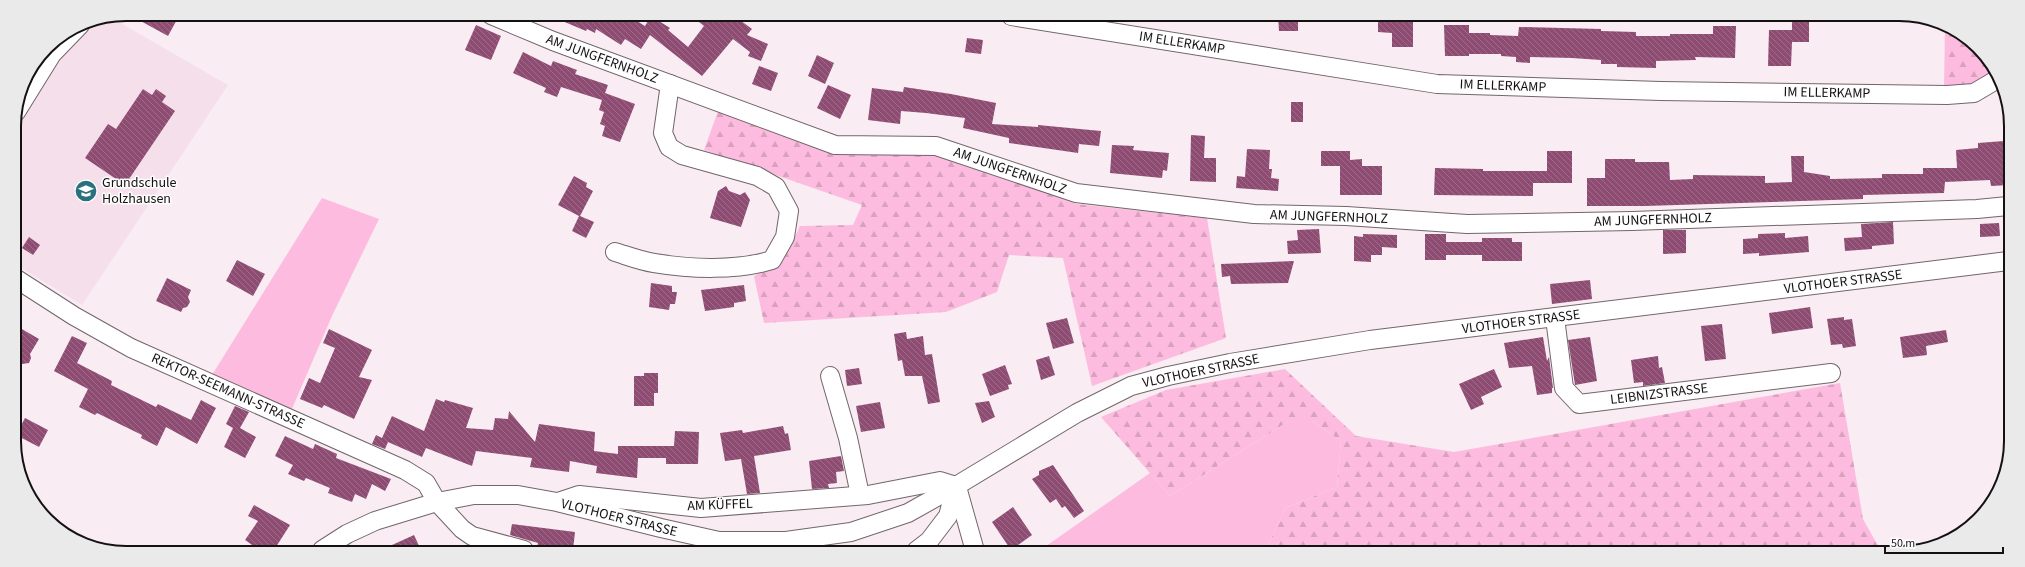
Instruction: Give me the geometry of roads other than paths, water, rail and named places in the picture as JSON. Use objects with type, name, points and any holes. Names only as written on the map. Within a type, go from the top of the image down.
[{"type":"street","name":"AM JUNGFERNHOLZ","points":[[505,21],[553,41],[835,145],[936,146],[1076,193],[1254,214],[1346,216],[1467,224],[1656,220],[1977,209],[2004,206]]},
{"type":"street","name":"IM ELLERKAMP","points":[[1042,21],[1436,84],[1661,91],[1947,95],[1974,93],[1994,81]]},
{"type":"street","points":[[26,96],[52,54],[63,43]]},
{"type":"street","name":"AM JUNGFERNHOLZ","points":[[615,252],[653,263],[668,265],[692,267],[753,266],[772,260],[785,237],[789,211],[776,187],[757,176],[682,156],[669,146],[663,133],[670,84]]},
{"type":"street","name":"VLOTHOER STRASSE","points":[[328,546],[347,534],[376,521],[437,502],[474,495],[518,495],[558,502],[719,541],[786,541],[851,532],[908,513],[956,486],[1077,413],[1131,386],[1168,376],[1230,363],[1370,340],[2004,262]]},
{"type":"street","name":"REKTOR-SEEMANN-STRASSE","points":[[21,282],[74,316],[130,348],[405,470],[426,483],[437,502],[462,529],[472,536],[509,546]]},
{"type":"street","name":"LEIBNIZSTRASSE","points":[[1555,318],[1564,388],[1579,404],[1831,373]]},
{"type":"street","points":[[830,376],[848,438],[860,495]]},
{"type":"street","name":"AM KÜFFEL","points":[[558,502],[579,495],[701,508],[860,495],[940,481],[956,486]]},
{"type":"street","points":[[922,546],[929,541],[948,516],[956,486]]},
{"type":"street","points":[[956,486],[974,546]]},
{"type":"place","name":"Grundschule Holzhausen","points":[[86,191]]}]
